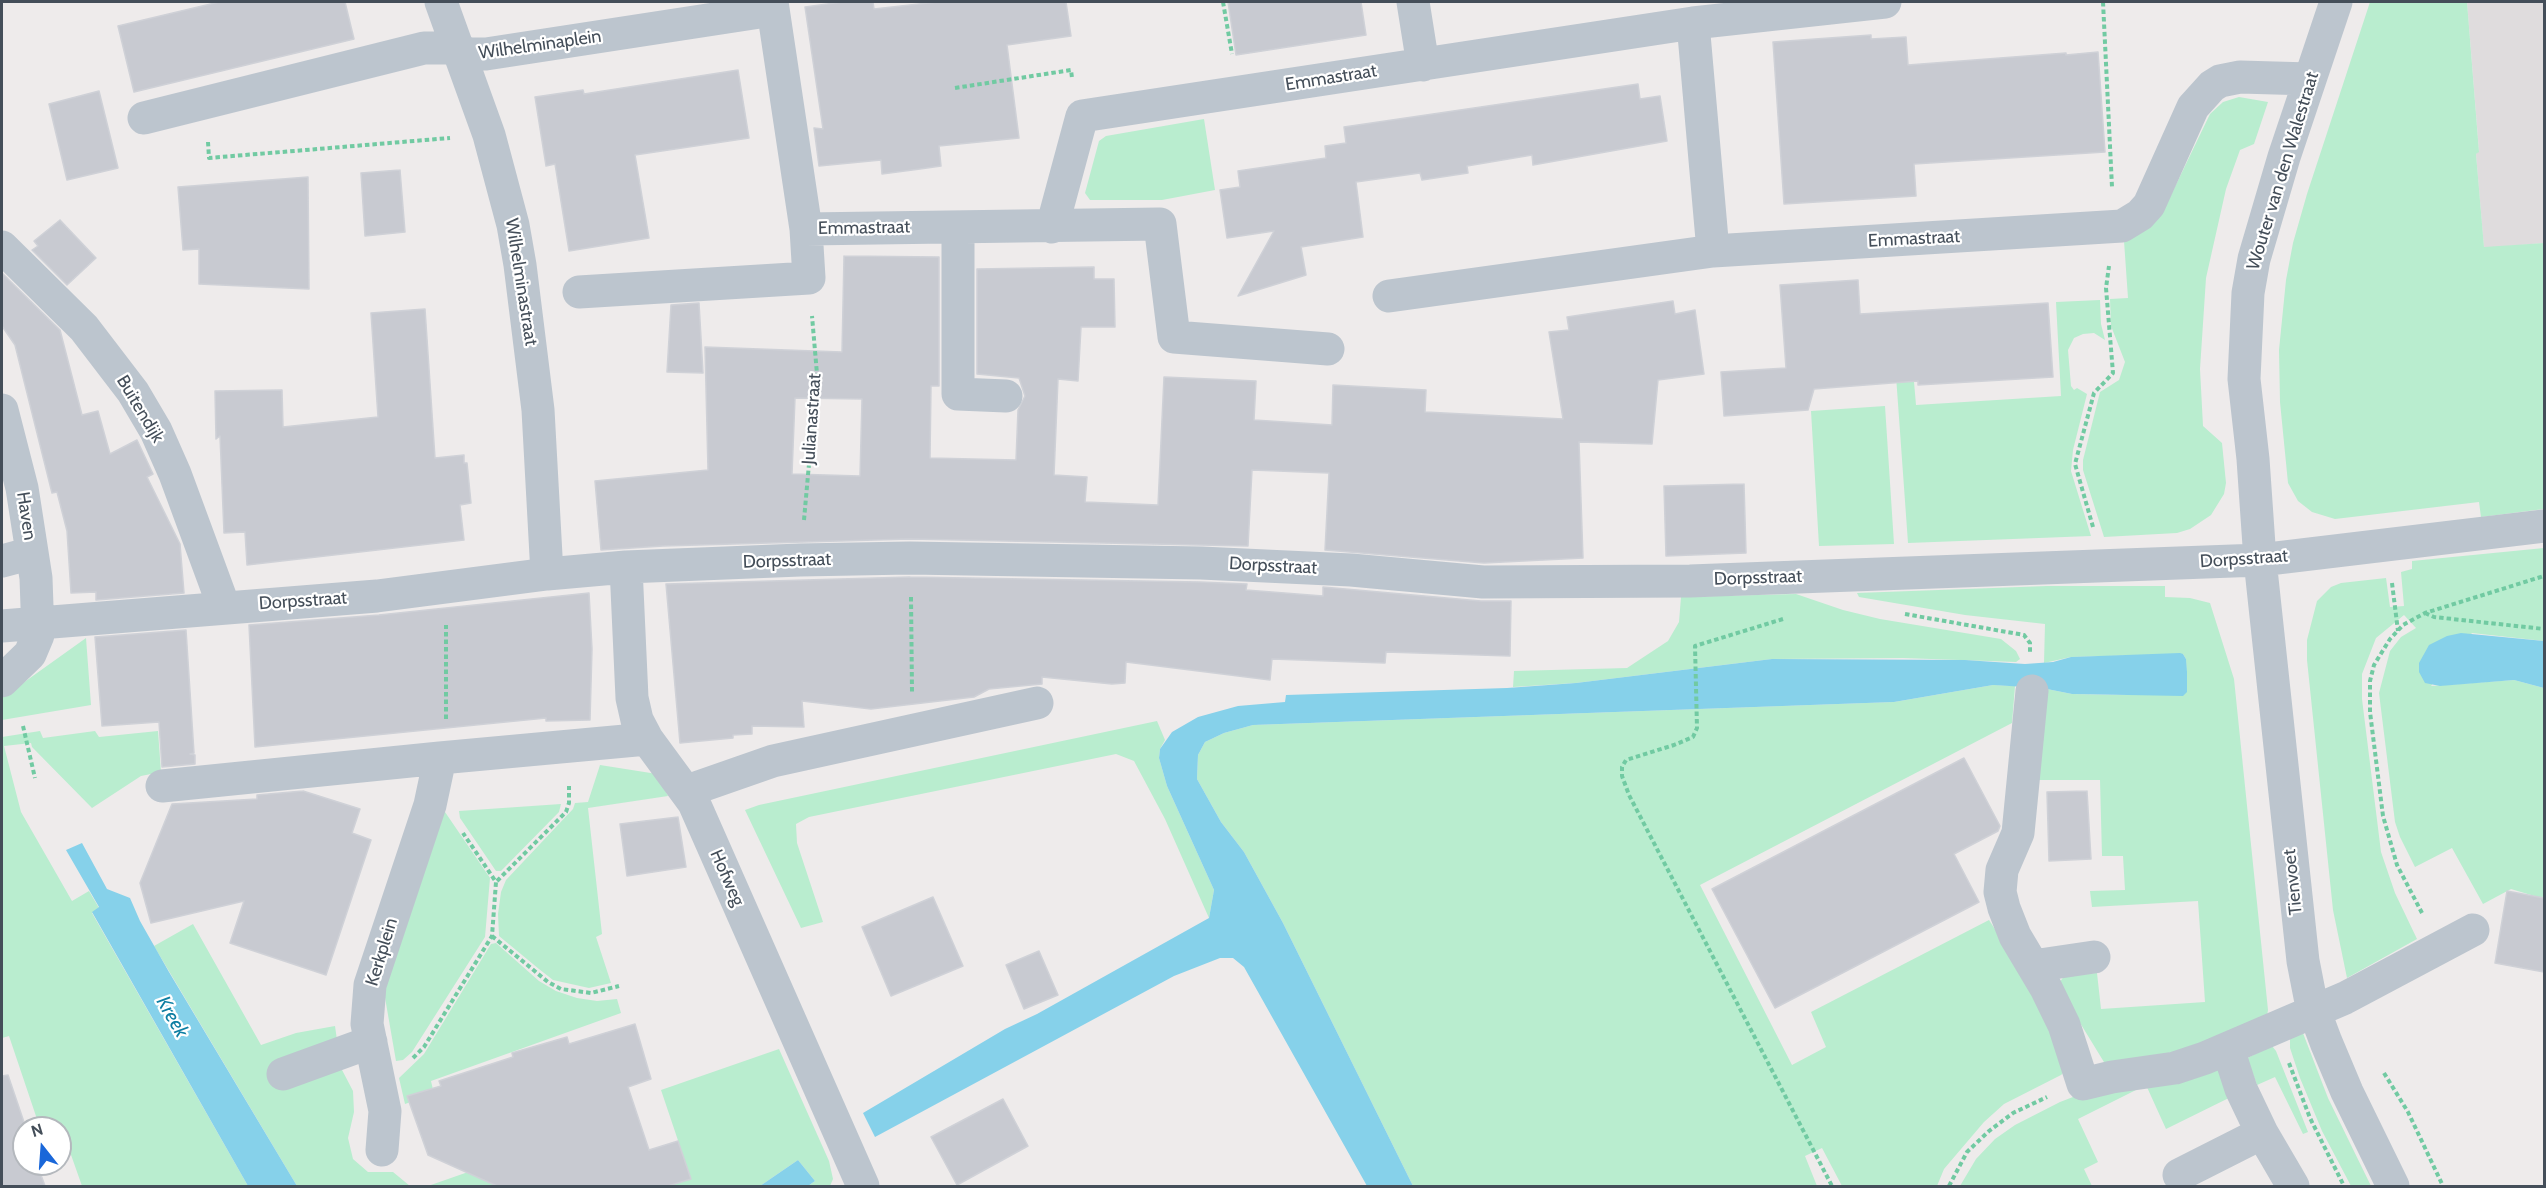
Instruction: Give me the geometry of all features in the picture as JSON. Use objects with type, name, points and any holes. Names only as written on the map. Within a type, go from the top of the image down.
[{"type":"street","name":"Wilhelminastraat","points":[[441,2],[489,135],[513,225],[526,298],[538,410],[547,574]]},
{"type":"street","points":[[1413,2],[1423,65]]},
{"type":"street","name":"Emmastraat","points":[[1082,116],[1693,23],[1853,3],[1885,2]]},
{"type":"street","name":"Wouter van den Walestraat","points":[[2260,560],[2253,459],[2244,379],[2248,293],[2254,259],[2336,2]]},
{"type":"street","name":"Wilhelminaplein","points":[[144,118],[424,48],[448,48],[486,54],[772,6]]},
{"type":"street","points":[[579,292],[809,278],[806,229],[772,6]]},
{"type":"street","points":[[1693,23],[1713,251]]},
{"type":"street","name":"Emmastraat","points":[[1389,296],[1713,251],[2115,227],[2131,221],[2149,205],[2193,107],[2212,86],[2220,81],[2240,77],[2310,79]]},
{"type":"street","points":[[1052,227],[1082,116]]},
{"type":"street","name":"Emmastraat","points":[[806,229],[1160,224],[1174,337],[1328,349]]},
{"type":"street","points":[[958,228],[958,394],[1006,396]]},
{"type":"street","name":"Buitendijk","points":[[2,247],[84,328],[133,392],[156,431],[175,474],[224,607]]},
{"type":"street","name":"Haven","points":[[2,410],[22,488],[17,557],[36,578],[38,623],[38,635],[30,654],[2,681]]},
{"type":"street","name":"Dorpsstraat","points":[[2,626],[377,596],[547,574],[626,567],[800,560],[910,558],[1201,563],[1351,570],[1456,580],[1515,582],[1701,580],[2260,560],[2544,526]]},
{"type":"street","name":"Tienvoet","points":[[2260,560],[2303,961],[2315,1012],[2337,1069],[2393,1186]]},
{"type":"street","name":"Hofweg","points":[[626,567],[633,704],[637,720],[647,739],[687,791],[863,1186]]},
{"type":"street","points":[[2031,675],[2018,833],[2002,870],[2000,881],[2004,908],[2015,936],[2064,1025],[2083,1084],[2112,1077],[2175,1068],[2228,1048],[2315,1012],[2473,930]]},
{"type":"street","points":[[687,791],[773,761],[1037,703]]},
{"type":"street","points":[[162,786],[647,739]]},
{"type":"street","name":"Kerkplein","points":[[382,1150],[385,1111],[367,1012],[370,985],[430,805],[440,759]]},
{"type":"street","points":[[2033,966],[2094,957]]},
{"type":"street","points":[[283,1074],[371,1042]]},
{"type":"street","points":[[2228,1048],[2241,1089],[2262,1133],[2293,1186]]},
{"type":"street","points":[[2180,1174],[2262,1133]]},
{"type":"path","points":[[1223,2],[1238,93]]},
{"type":"path","points":[[2103,2],[2115,227],[2106,288],[2113,373],[2094,393],[2075,464],[2104,565]]},
{"type":"path","points":[[955,88],[1071,70],[1082,116]]},
{"type":"path","points":[[205,103],[210,158],[489,135]]},
{"type":"path","name":"Julianastraat","points":[[800,560],[817,374],[809,278]]},
{"type":"path","points":[[910,558],[913,730]]},
{"type":"path","points":[[2440,948],[2397,865],[2383,816],[2370,712],[2370,681],[2381,651],[2398,631],[2425,613],[2544,576]]},
{"type":"path","points":[[2391,577],[2398,631]]},
{"type":"path","points":[[440,759],[448,697],[445,588]]},
{"type":"path","points":[[1897,613],[2024,635],[2030,643],[2031,675]]},
{"type":"path","points":[[2425,613],[2434,617],[2544,629]]},
{"type":"path","points":[[1793,615],[1698,644],[1694,649],[1697,728],[1693,737],[1626,760],[1622,767],[1622,776],[1634,805],[1832,1186]]},
{"type":"path","points":[[23,726],[35,778]]},
{"type":"path","points":[[496,882],[566,812],[569,803],[569,746]]},
{"type":"path","points":[[380,1077],[400,1070],[424,1047],[492,936],[496,882],[454,820],[450,809],[430,805]]},
{"type":"path","points":[[492,936],[561,989],[591,993],[619,986]]},
{"type":"path","points":[[2278,1028],[2302,1100],[2344,1186]]},
{"type":"path","points":[[2382,1069],[2408,1112],[2443,1186]]},
{"type":"path","points":[[1949,1186],[1967,1152],[2000,1121],[2032,1104],[2083,1084]]},
{"type":"shaded area","points":[[2467,2],[2544,2],[2544,243],[2484,248]]},
{"type":"green space","points":[[2370,2],[2467,2],[2484,247],[2544,243],[2544,509],[2481,517],[2479,502],[2335,519],[2312,512],[2298,501],[2288,483],[2280,402],[2279,350],[2286,280],[2293,243],[2307,194]]},
{"type":"green space","points":[[2239,97],[2268,102],[2254,144],[2240,150],[2226,189],[2206,278],[2200,369],[2203,426],[2222,443],[2226,483],[2224,494],[2211,515],[2190,529],[2177,533],[2104,537],[2083,470],[2083,460],[2100,392],[2119,380],[2125,362],[2111,326],[2110,299],[2128,298],[2124,241],[2171,195],[2210,114],[2223,102]]},
{"type":"green space","points":[[1204,119],[1215,190],[1162,200],[1090,200],[1085,193],[1099,141],[1106,136]]},
{"type":"green space","points":[[2100,300],[2101,324],[2105,340],[2094,333],[2083,334],[2074,338],[2068,350],[2071,386],[2074,390],[2077,388],[2087,394],[2073,450],[2071,471],[2091,536],[1908,543],[1894,348],[1911,347],[1916,405],[2061,396],[2056,302]]},
{"type":"green space","points":[[1885,406],[1894,544],[1819,546],[1811,411]]},
{"type":"green space","points":[[2544,548],[2544,641],[2472,633],[2431,686],[2514,680],[2544,688],[2544,896],[2541,898],[2511,889],[2483,904],[2452,848],[2415,867],[2400,837],[2395,822],[2379,693],[2390,651],[2401,637],[2416,628],[2404,615],[2376,638],[2362,674],[2362,699],[2381,852],[2395,893],[2417,939],[2347,978],[2333,910],[2307,660],[2307,640],[2317,601],[2331,587],[2341,583],[2386,578],[2390,607],[2404,606],[2401,572],[2412,569],[2412,561]]},
{"type":"green space","points":[[2047,586],[2165,586],[2165,597],[2190,598],[2210,603],[2234,679],[2268,1010],[2267,1016],[2204,1045],[2107,1067],[2063,995],[2059,983],[2065,975],[2097,973],[2101,1009],[2205,1002],[2198,901],[2092,907],[2090,891],[2125,890],[2123,856],[2102,856],[2100,780],[2037,780],[2042,688],[2072,694],[2120,695],[2187,692],[2186,659],[2183,654],[2071,657],[2044,663],[2045,624],[1965,615],[1859,597],[1857,593]]},
{"type":"green space","points":[[1796,594],[1843,610],[1880,619],[2001,639],[2016,651],[2020,659],[2016,662],[1903,658],[1772,659],[1576,683],[1513,687],[1514,671],[1627,668],[1668,641],[1679,622],[1681,597]]},
{"type":"green space","points":[[86,638],[91,705],[2,720],[2,698]]},
{"type":"green space","points":[[1993,685],[2015,686],[2012,723],[1700,885],[1792,1065],[1826,1047],[1811,1012],[1989,920],[2043,1003],[2066,1070],[2061,1075],[2004,1104],[1984,1122],[1944,1169],[1937,1186],[1842,1186],[1822,1148],[1805,1156],[1817,1186],[1413,1186],[1283,923],[1244,852],[1221,822],[1197,779],[1198,755],[1205,742],[1224,733],[1253,725],[1894,702]]},
{"type":"green space","points":[[1157,721],[1165,740],[1160,749],[1159,758],[1167,786],[1214,890],[1209,918],[1165,819],[1134,761],[1116,754],[809,817],[796,824],[797,843],[823,922],[801,928],[745,810],[759,805]]},
{"type":"green space","points":[[40,731],[43,738],[95,731],[99,737],[158,731],[161,772],[141,776],[92,808],[32,747],[31,743],[4,746],[21,812],[72,901],[89,891],[99,908],[92,913],[248,1186],[82,1186],[72,1158],[72,1116],[36,1116],[9,1036],[2,1038],[2,737]]},
{"type":"green space","points":[[600,765],[657,774],[668,796],[588,808],[602,934],[596,937],[611,983],[589,988],[553,980],[539,969],[499,936],[498,914],[501,892],[506,880],[573,809],[575,803],[588,802]]},
{"type":"green space","points":[[561,804],[559,812],[501,871],[496,871],[460,818],[459,811]]},
{"type":"green space","points":[[443,812],[490,878],[485,937],[412,1052],[403,1060],[396,1061],[383,986]]},
{"type":"green space","points":[[193,924],[261,1045],[296,1033],[335,1026],[341,1068],[353,1091],[354,1112],[348,1138],[353,1159],[368,1172],[393,1172],[410,1186],[297,1186],[154,946]]},
{"type":"green space","points":[[496,943],[539,981],[556,991],[577,998],[597,1001],[617,999],[621,1013],[431,1081],[434,1094],[405,1104],[399,1078],[424,1054],[491,944]]},
{"type":"green space","points":[[2301,1028],[2328,1098],[2371,1186],[2351,1186],[2322,1131],[2290,1048],[2290,1039]]},
{"type":"green space","points":[[2272,1046],[2308,1132],[2303,1134],[2275,1077],[2257,1085],[2247,1058]]},
{"type":"green space","points":[[779,1049],[829,1161],[833,1179],[830,1186],[808,1186],[815,1181],[798,1160],[760,1186],[668,1186],[691,1179],[661,1090]]},
{"type":"green space","points":[[2214,1066],[2239,1093],[2166,1129],[2146,1085],[2078,1119],[2098,1162],[2084,1169],[2092,1186],[1960,1186],[1976,1159],[1995,1139],[2015,1125],[2060,1102],[2073,1097]]},
{"type":"green space","points":[[511,1157],[521,1186],[428,1186]]},
{"type":"water","points":[[2461,633],[2544,641],[2544,688],[2514,680],[2440,686],[2425,683],[2419,672],[2419,663],[2429,645],[2447,636]]},
{"type":"water","points":[[2180,653],[2186,659],[2187,672],[2187,692],[2183,696],[2072,694],[2042,688],[1993,685],[1894,702],[1253,725],[1224,733],[1205,742],[1198,755],[1197,779],[1221,822],[1244,852],[1283,923],[1413,1186],[1367,1186],[1244,967],[1233,958],[1220,958],[1174,976],[875,1137],[863,1113],[1005,1029],[1037,1014],[1209,918],[1214,890],[1167,786],[1159,758],[1160,749],[1172,732],[1198,717],[1238,706],[1285,702],[1286,695],[1507,688],[1576,683],[1772,659],[1965,660],[2025,664],[2053,662],[2071,657]]},
{"type":"water","name":"Kreek","points":[[82,843],[107,889],[130,898],[140,921],[169,972],[297,1186],[248,1186],[92,912],[99,907],[66,850]]},
{"type":"water","points":[[798,1160],[815,1181],[808,1186],[760,1186]]},
{"type":"building","points":[[219,2],[345,2],[354,39],[134,92],[118,26]]},
{"type":"building","points":[[842,2],[873,2],[874,9],[937,2],[1066,2],[1071,36],[1007,45],[1019,138],[939,146],[941,166],[920,169],[882,174],[881,160],[819,166],[814,128],[823,129],[805,7]]},
{"type":"building","points":[[1228,2],[1361,2],[1366,35],[1236,55]]},
{"type":"building","points":[[1871,35],[1871,39],[1906,37],[1908,65],[2098,52],[2105,152],[1914,164],[1916,196],[1784,204],[1773,42]]},
{"type":"building","points":[[738,70],[749,138],[635,155],[649,238],[569,251],[555,164],[546,166],[535,97],[583,90],[584,94]]},
{"type":"building","points":[[1638,84],[1640,99],[1660,96],[1667,141],[1533,165],[1532,155],[1467,166],[1468,173],[1422,180],[1420,173],[1356,182],[1363,237],[1301,247],[1306,275],[1238,296],[1274,231],[1227,238],[1220,190],[1240,187],[1238,171],[1326,158],[1325,146],[1346,143],[1344,127]]},
{"type":"building","points":[[99,91],[118,168],[67,180],[49,104]]},
{"type":"building","points":[[400,170],[405,232],[365,236],[361,173]]},
{"type":"building","points":[[308,177],[309,289],[199,284],[199,249],[183,250],[178,187]]},
{"type":"building","points":[[60,220],[96,258],[67,285],[32,250],[38,246],[34,241]]},
{"type":"building","points":[[844,256],[939,257],[939,386],[931,386],[930,458],[1016,460],[1018,410],[1025,396],[1019,378],[977,374],[977,269],[1094,267],[1094,279],[1114,279],[1115,327],[1081,327],[1078,381],[1058,379],[1054,475],[1087,477],[1085,502],[1158,505],[1164,377],[1256,381],[1254,420],[1332,425],[1333,385],[1426,390],[1425,412],[1563,419],[1549,332],[1569,330],[1567,317],[1673,301],[1675,314],[1695,310],[1704,374],[1658,380],[1652,444],[1579,442],[1583,558],[1484,563],[1325,550],[1329,473],[1252,470],[1248,546],[910,539],[601,550],[595,481],[708,470],[705,347],[842,352]],"holes":[[[795,398],[862,399],[860,476],[792,474]]]},
{"type":"building","points":[[2,273],[60,330],[82,415],[98,411],[110,454],[137,440],[153,474],[147,477],[180,544],[184,593],[96,600],[96,592],[71,593],[67,531],[57,492],[52,493],[15,345],[2,326]]},
{"type":"building","points":[[1858,280],[1860,314],[2048,303],[2053,377],[1918,385],[1918,381],[1814,389],[1808,410],[1724,416],[1721,372],[1786,368],[1780,285]]},
{"type":"building","points":[[699,303],[703,373],[667,372],[671,305]]},
{"type":"building","points":[[425,309],[435,458],[464,455],[464,463],[467,463],[471,503],[460,505],[464,540],[247,565],[245,532],[224,533],[220,436],[216,439],[215,391],[282,390],[283,427],[378,417],[371,313]]},
{"type":"building","points":[[1744,484],[1746,553],[1666,556],[1664,486]]},
{"type":"building","points":[[910,577],[1200,582],[1247,584],[1246,590],[1323,596],[1323,587],[1481,601],[1511,601],[1510,656],[1386,652],[1385,663],[1272,659],[1270,680],[1126,662],[1125,683],[1112,684],[1042,677],[1042,684],[989,689],[974,697],[871,709],[802,701],[804,727],[752,726],[752,734],[680,743],[666,584]]},
{"type":"building","points":[[589,593],[592,649],[590,720],[546,721],[546,718],[255,747],[249,625],[379,615]]},
{"type":"building","points":[[186,630],[194,753],[190,754],[195,755],[195,764],[162,767],[159,722],[102,726],[95,637]]},
{"type":"building","points":[[1964,758],[2000,826],[1998,831],[1954,854],[1979,902],[1775,1008],[1712,889]]},
{"type":"building","points":[[303,791],[360,809],[352,833],[371,840],[326,975],[230,943],[244,901],[151,923],[140,883],[172,804],[257,799],[257,795]]},
{"type":"building","points":[[2087,791],[2091,859],[2049,861],[2047,792]]},
{"type":"building","points":[[678,817],[686,867],[627,876],[620,824]]},
{"type":"building","points":[[2507,891],[2544,898],[2544,972],[2495,963]]},
{"type":"building","points":[[933,897],[963,966],[891,996],[862,927]]},
{"type":"building","points":[[1039,951],[1058,995],[1024,1009],[1006,965]]},
{"type":"building","points":[[635,1024],[651,1079],[628,1087],[649,1150],[678,1141],[691,1179],[668,1186],[497,1186],[428,1155],[407,1096],[441,1086],[439,1081],[513,1057],[512,1053],[567,1037],[569,1044]]},
{"type":"building","points":[[8,1075],[22,1116],[12,1116],[12,1176],[41,1176],[45,1186],[2,1186],[2,1076]]},
{"type":"building","points":[[1003,1099],[1028,1146],[957,1185],[931,1137]]}]
